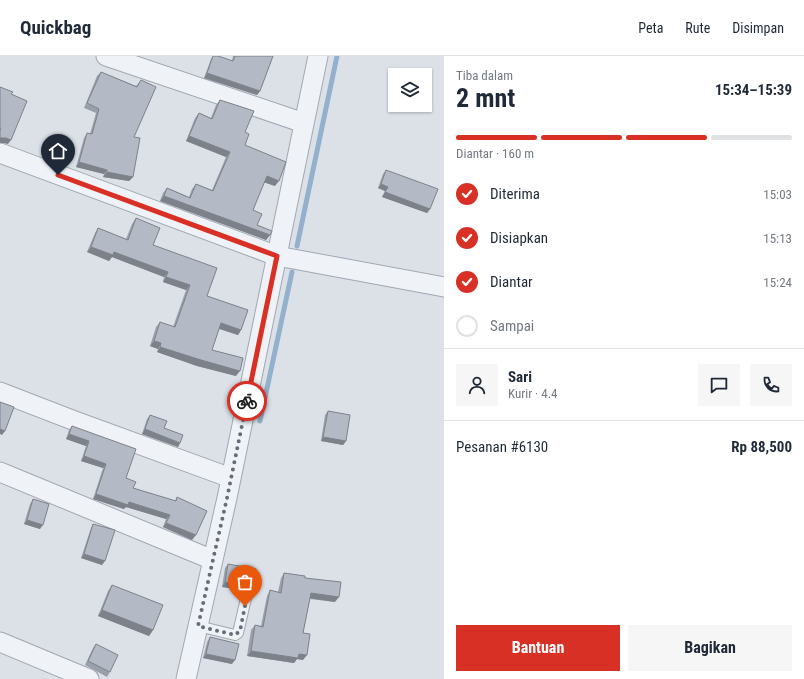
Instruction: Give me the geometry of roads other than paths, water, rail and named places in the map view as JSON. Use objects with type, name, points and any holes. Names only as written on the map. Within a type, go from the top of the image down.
[{"type":"street","points":[[106,56],[304,123]]},
{"type":"street","points":[[186,679],[231,478],[318,56]]},
{"type":"street","points":[[0,153],[277,256],[444,287]]},
{"type":"street","points":[[0,392],[231,478]]},
{"type":"street","points":[[0,472],[213,560]]},
{"type":"street","points":[[0,642],[89,679]]},
{"type":"lane","points":[[198,626],[235,635],[238,633],[247,594]]},
{"type":"waterway","points":[[297,246],[337,56]]},
{"type":"waterway","points":[[260,421],[292,272]]}]
